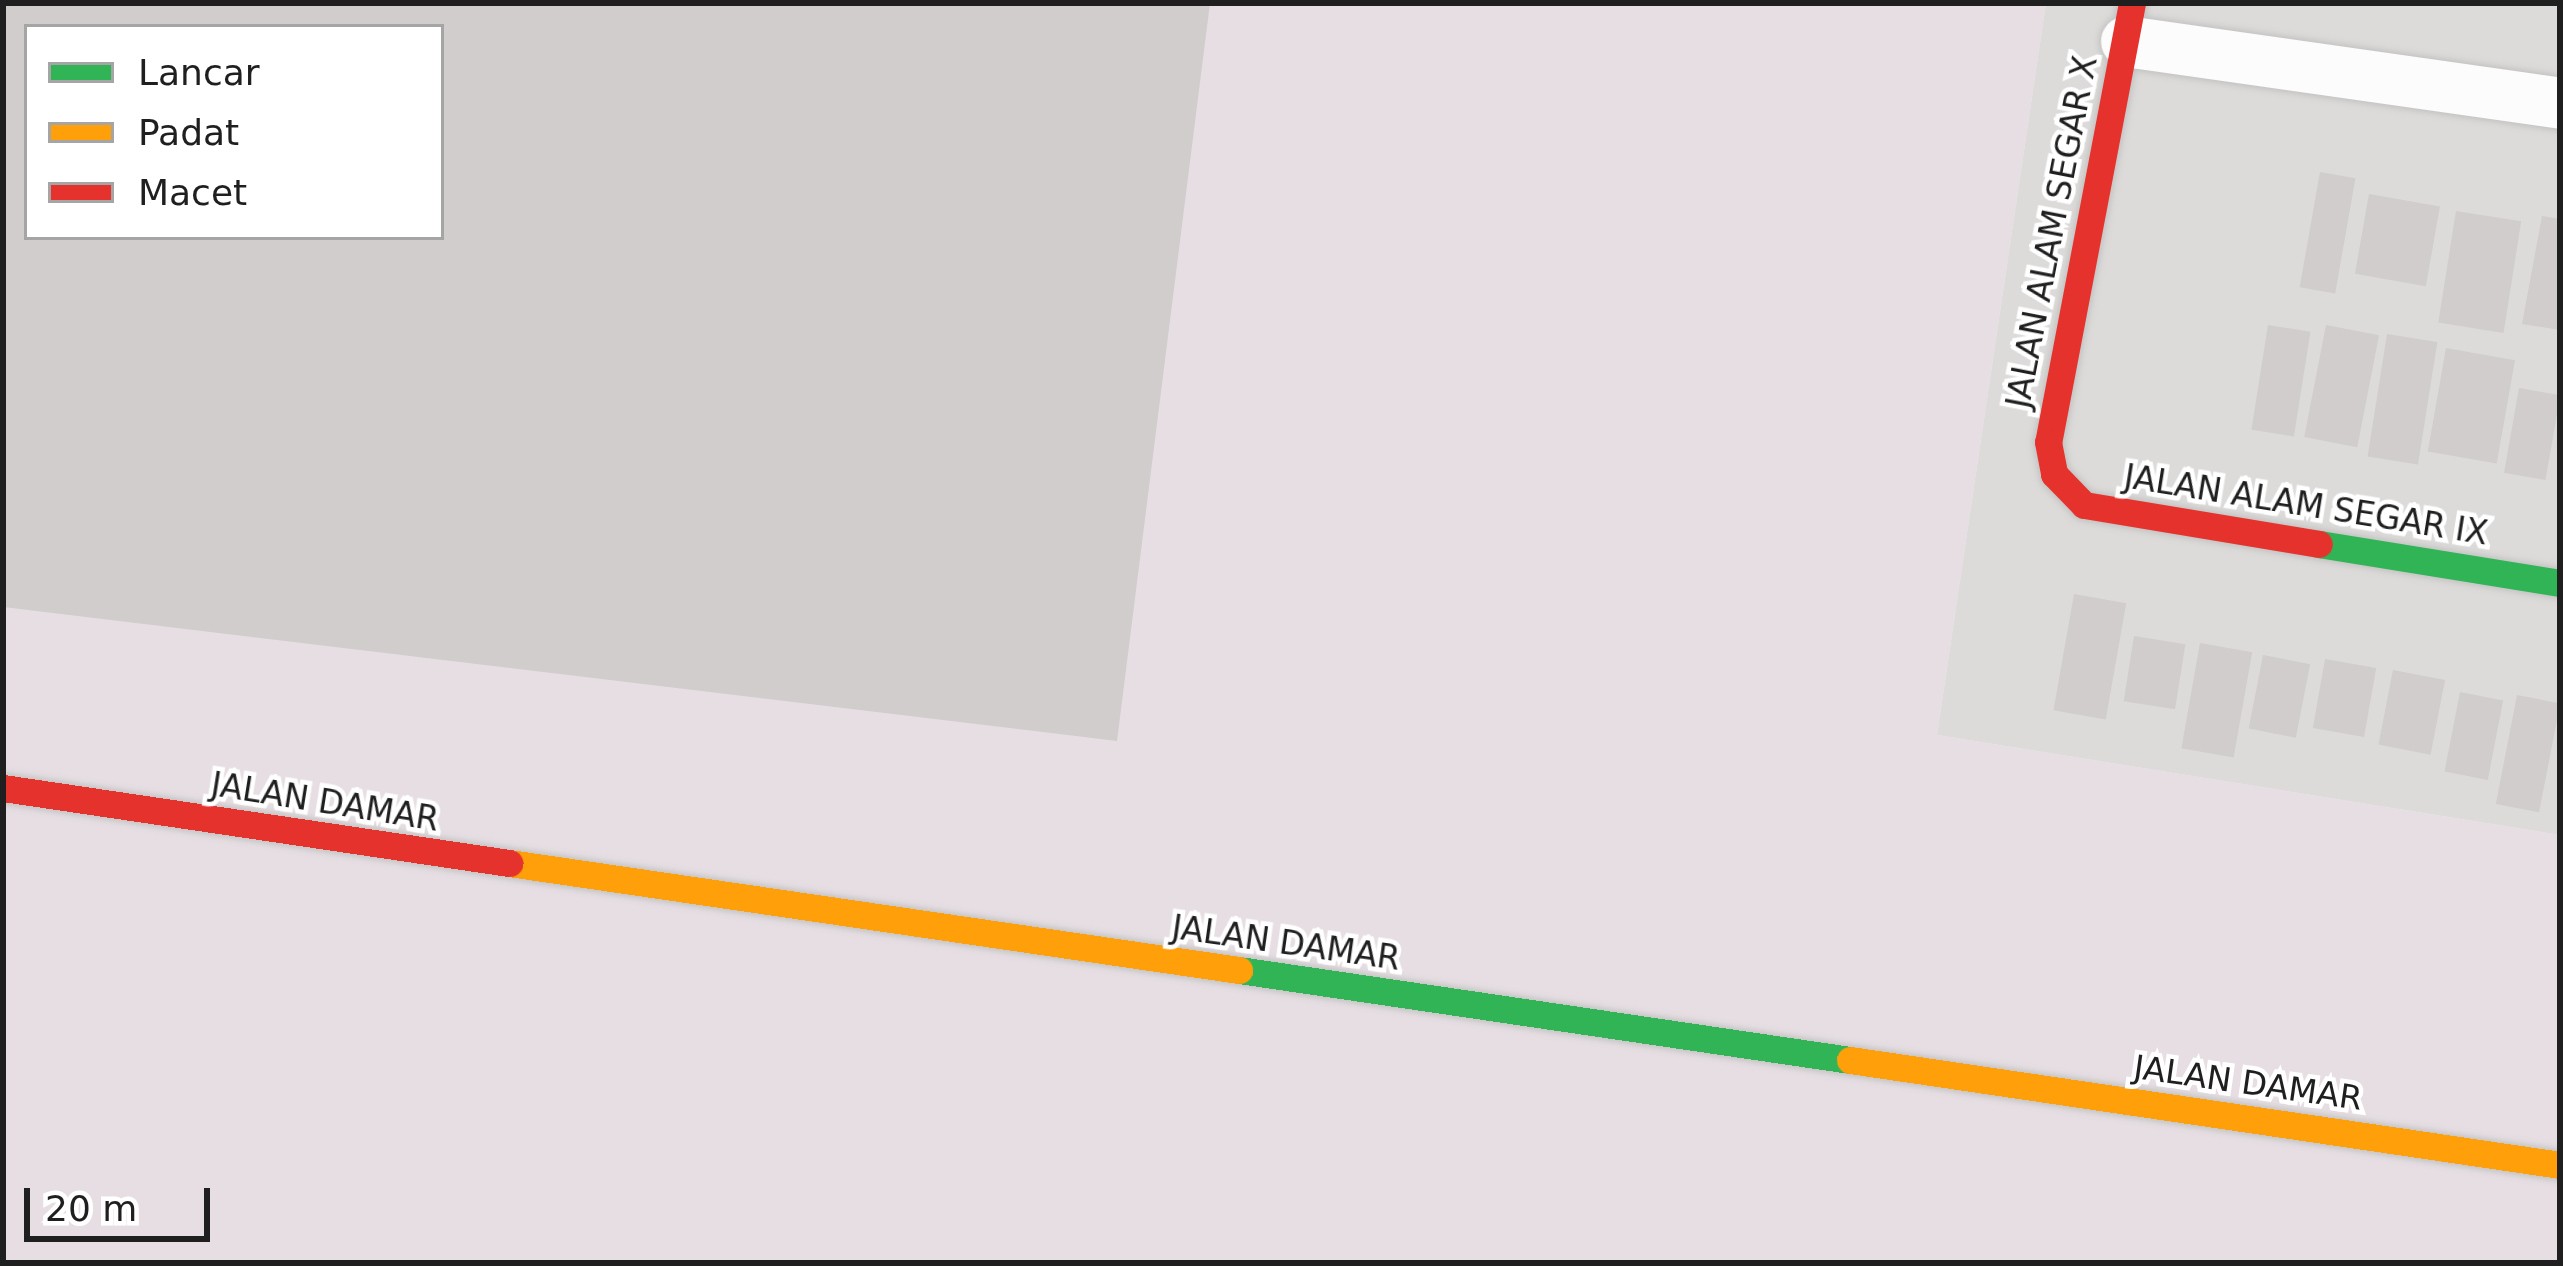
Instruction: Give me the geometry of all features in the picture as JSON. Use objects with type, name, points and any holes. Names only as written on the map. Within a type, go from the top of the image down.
[{"type":"street","points":[[2128,22],[2560,103]]},
{"type":"street","name":"JALAN ALAM SEGAR X","points":[[2054,474],[2048,442],[2128,22]]},
{"type":"street","name":"JALAN ALAM SEGAR IX","points":[[2054,474],[2084,506],[2560,583]]},
{"type":"street","name":"JALAN DAMAR","points":[[3,788],[2560,1165]]},
{"type":"shaded area","points":[[3,3],[2046,3],[1937,735],[2560,835],[2560,1263],[3,1263]]},
{"type":"shaded area","points":[[2046,3],[2560,3],[2560,835],[1937,735]]},
{"type":"building","points":[[3,3],[1210,3],[1117,741],[3,607]]},
{"type":"building","points":[[2320,172],[2355,178],[2335,293],[2300,287]]},
{"type":"building","points":[[2369,194],[2440,207],[2426,286],[2355,274]]},
{"type":"building","points":[[2456,211],[2521,221],[2504,333],[2438,323]]},
{"type":"building","points":[[2542,216],[2560,219],[2560,330],[2522,324]]},
{"type":"building","points":[[2268,325],[2310,332],[2294,436],[2251,430]]},
{"type":"building","points":[[2326,325],[2379,335],[2357,447],[2304,437]]},
{"type":"building","points":[[2387,334],[2437,342],[2418,464],[2368,456]]},
{"type":"building","points":[[2446,348],[2515,360],[2497,464],[2428,451]]},
{"type":"building","points":[[2519,388],[2560,395],[2545,480],[2504,473]]},
{"type":"building","points":[[2074,594],[2126,603],[2106,719],[2054,710]]},
{"type":"building","points":[[2134,636],[2185,644],[2175,709],[2124,701]]},
{"type":"building","points":[[2200,643],[2252,652],[2234,758],[2181,748]]},
{"type":"building","points":[[2263,655],[2310,664],[2296,738],[2249,729]]},
{"type":"building","points":[[2325,659],[2376,668],[2364,737],[2313,728]]},
{"type":"building","points":[[2393,670],[2445,680],[2431,755],[2378,745]]},
{"type":"building","points":[[2460,692],[2503,700],[2488,780],[2445,772]]},
{"type":"building","points":[[2517,695],[2560,703],[2539,812],[2496,804]]},
{"type":"traffic: fast","points":[[2319,544],[2560,583]]},
{"type":"traffic: fast","points":[[1239,970],[1850,1060]]},
{"type":"traffic: slow","points":[[509,863],[1239,970]]},
{"type":"traffic: slow","points":[[1850,1060],[2560,1165]]},
{"type":"traffic: jam","points":[[2132,3],[2048,442],[2054,474],[2084,505],[2319,544]]},
{"type":"traffic: jam","points":[[3,788],[509,863]]}]
